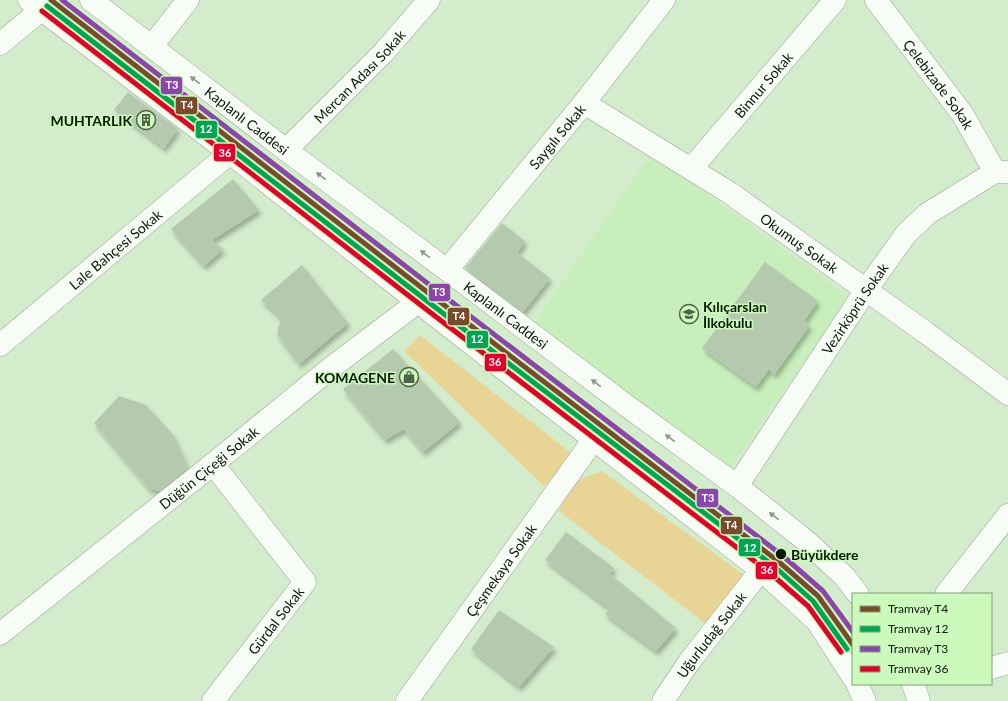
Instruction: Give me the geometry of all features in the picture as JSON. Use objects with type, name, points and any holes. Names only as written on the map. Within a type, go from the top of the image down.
[{"type":"street","name":"Kaplanlı Caddesi","points":[[91,0],[286,150],[736,486],[805,540],[844,576],[857,593]]},
{"type":"street","points":[[152,46],[188,0]]},
{"type":"street","name":"Mercan Adası Sokak","points":[[286,150],[384,52],[429,0]]},
{"type":"street","name":"Saygılı Sokak","points":[[447,270],[584,103],[664,0]]},
{"type":"street","name":"Binnur Sokak","points":[[692,169],[835,0]]},
{"type":"street","name":"Çelebizade Sokak","points":[[876,0],[964,115],[1002,172]]},
{"type":"street","points":[[0,44],[40,3],[418,302],[761,570],[817,622],[852,675]]},
{"type":"street","name":"Okumuş Sokak","points":[[584,103],[730,193],[925,332],[1008,394]]},
{"type":"street","name":"Lale Bahçesi Sokak","points":[[0,345],[230,153]]},
{"type":"street","name":"Vezirköprü Sokak","points":[[736,486],[866,290],[906,234],[927,214],[1002,172]]},
{"type":"street","name":"Düğün Çiçeği Sokak","points":[[0,634],[332,367],[418,302]]},
{"type":"street","name":"Çeşmekaya Sokak","points":[[407,701],[594,439]]},
{"type":"street","name":"Gürdal Sokak","points":[[213,464],[305,582],[213,701]]},
{"type":"street","points":[[947,593],[1008,515]]},
{"type":"street","name":"Uğurludağ Sokak","points":[[663,701],[689,662],[761,570]]},
{"type":"street","points":[[992,668],[1008,663]]},
{"type":"street","points":[[857,685],[865,701]]},
{"type":"shaded area","name":"Kılıçarslan İlkokulu","points":[[651,153],[849,297],[728,472],[528,332]]},
{"type":"shaded area","points":[[420,335],[575,456],[544,486],[404,351]]},
{"type":"shaded area","points":[[602,471],[752,581],[714,630],[559,511],[568,484]]},
{"type":"building","name":"MUHTARLIK","points":[[128,92],[178,129],[164,148],[114,110]]},
{"type":"building","points":[[233,179],[259,210],[212,240],[223,249],[204,266],[171,229]]},
{"type":"building","points":[[502,223],[525,241],[517,253],[550,278],[523,312],[465,268]]},
{"type":"building","points":[[765,262],[818,301],[804,321],[810,325],[774,375],[769,369],[756,387],[702,348]]},
{"type":"building","points":[[302,265],[348,323],[299,364],[277,334],[281,318],[261,300]]},
{"type":"building","points":[[393,349],[460,422],[423,452],[404,429],[385,440],[343,389]]},
{"type":"building","points":[[119,396],[146,405],[174,436],[188,468],[160,491],[149,489],[94,423]]},
{"type":"building","points":[[566,532],[614,568],[610,574],[676,628],[656,651],[605,614],[609,608],[545,560]]},
{"type":"building","points":[[499,610],[554,647],[519,687],[471,649]]},
{"type":"tram line","name":"T4","points":[[51,0],[431,295],[779,562],[818,596],[852,644]]},
{"type":"tram line","name":"T3","points":[[62,0],[783,556],[823,591],[852,631]]},
{"type":"tram line","name":"12","points":[[47,6],[427,301],[775,567],[813,601],[847,649]]},
{"type":"tram line","name":"36","points":[[42,11],[422,306],[770,573],[808,606],[841,652]]},
{"type":"place","name":"MUHTARLIK","points":[[146,120]]},
{"type":"place","name":"Kılıçarslan İlkokulu","points":[[689,314]]},
{"type":"place","name":"KOMAGENE","points":[[409,377]]},
{"type":"place","name":"Büyükdere","points":[[781,554]]}]
